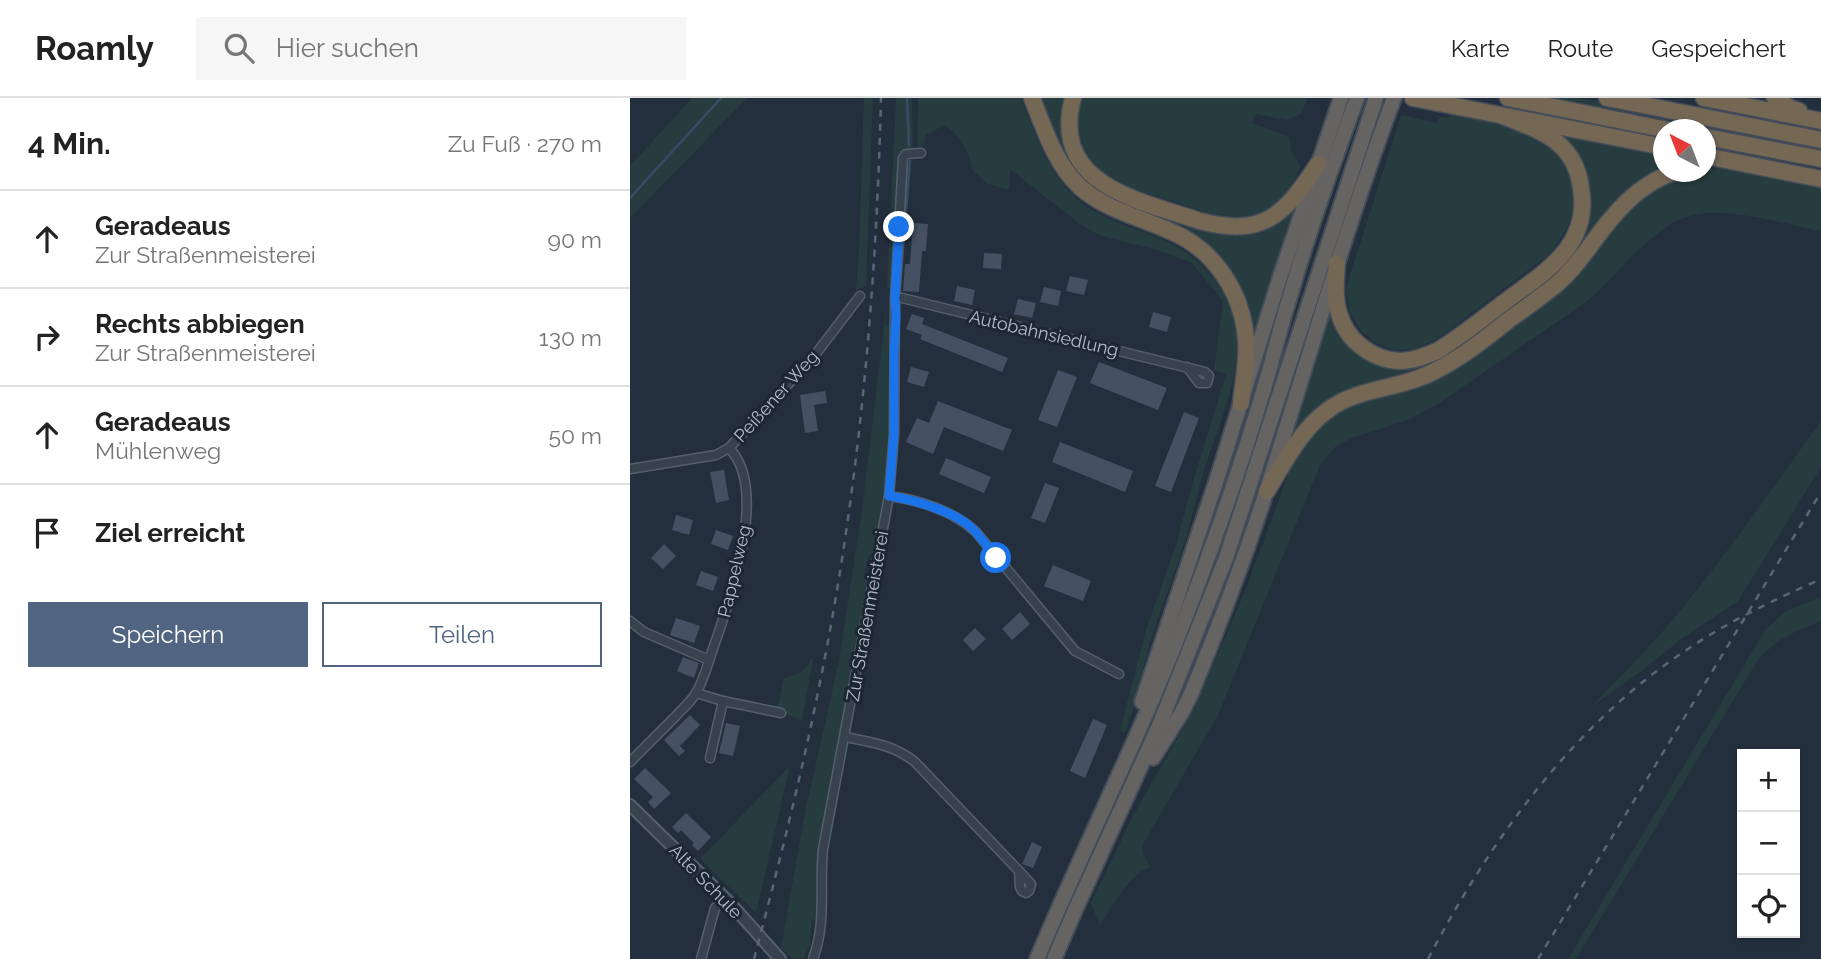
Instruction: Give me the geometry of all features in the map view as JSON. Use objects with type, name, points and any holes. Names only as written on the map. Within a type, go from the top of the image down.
[{"type":"highway","points":[[1032,98],[1060,163],[1077,185],[1106,205],[1172,231],[1202,250],[1220,270],[1240,309],[1246,341],[1241,403]]},
{"type":"highway","points":[[1073,98],[1069,134],[1076,155],[1089,174],[1121,194],[1213,225],[1239,227],[1275,216],[1292,201],[1318,164]]},
{"type":"highway","points":[[1125,763],[1135,721],[1341,98]]},
{"type":"highway","points":[[1037,959],[1125,763],[1191,603],[1265,386],[1317,209],[1357,98]]},
{"type":"highway","points":[[1054,959],[1168,705],[1226,558],[1376,98]]},
{"type":"highway","points":[[1128,797],[1182,712],[1222,618],[1267,491],[1338,263],[1394,98]]},
{"type":"highway","points":[[1508,98],[1653,127]]},
{"type":"highway","points":[[1607,98],[1821,140]]},
{"type":"highway","points":[[1704,98],[1821,120]]},
{"type":"highway","points":[[1775,98],[1790,108],[1821,120]]},
{"type":"highway","points":[[1420,99],[1653,145]]},
{"type":"highway","points":[[1338,263],[1338,311],[1348,333],[1370,353],[1401,361],[1437,351],[1546,272],[1566,251],[1579,227],[1583,203],[1580,182],[1573,163],[1561,146],[1545,134],[1503,116]]},
{"type":"highway","points":[[1716,139],[1821,159]]},
{"type":"highway","points":[[1716,158],[1821,179]]},
{"type":"highway","points":[[1716,166],[1770,169]]},
{"type":"highway","points":[[1267,491],[1300,438],[1322,415],[1352,397],[1418,379],[1467,351],[1571,271],[1610,220],[1632,196],[1653,181]]},
{"type":"street","name":"Zur Straßenmeisterei","points":[[813,959],[822,923],[824,849],[889,496],[894,433],[894,354],[903,158],[906,154],[921,153]]},
{"type":"street","name":"Peißener Weg","points":[[630,469],[716,455],[729,448],[814,355],[860,296]]},
{"type":"street","name":"Autobahnsiedlung","points":[[898,298],[1187,367]]},
{"type":"street","name":"Pappelweg","points":[[630,762],[696,693],[735,584],[747,521],[747,503],[739,460],[729,448]]},
{"type":"street","points":[[889,496],[920,503],[967,523],[1075,651],[1119,674]]},
{"type":"street","points":[[630,621],[644,632],[709,660]]},
{"type":"street","points":[[696,693],[781,713]]},
{"type":"street","points":[[710,758],[723,701]]},
{"type":"street","points":[[845,737],[884,744],[905,754],[1019,871]]},
{"type":"street","name":"Alte Schule","points":[[630,805],[724,898],[780,959]]},
{"type":"street","points":[[701,959],[715,908],[724,898]]},
{"type":"green space","points":[[692,98],[747,98],[630,218],[630,166]]},
{"type":"green space","points":[[864,98],[873,98],[866,286],[856,290],[859,251]]},
{"type":"green space","points":[[896,98],[912,98],[913,148],[902,150],[892,286],[889,289],[887,288]]},
{"type":"green space","points":[[918,98],[1021,98],[1051,166],[1072,194],[1103,216],[1189,254],[1210,274],[1226,298],[1231,312],[1237,355],[1231,387],[1181,553],[1152,635],[1139,685],[1141,688],[1125,732],[1120,730],[1146,630],[1177,542],[1226,374],[1214,370],[1223,301],[1192,263],[1157,250],[1101,236],[1080,224],[1010,169],[1009,190],[988,184],[972,170],[963,144],[944,125],[926,135],[924,146],[918,147]]},
{"type":"green space","points":[[1038,98],[1069,98],[1085,174],[1225,231],[1298,203],[1254,340],[1234,277],[1084,183],[1066,162]]},
{"type":"green space","points":[[1083,98],[1307,98],[1302,113],[1288,120],[1256,114],[1252,123],[1290,137],[1291,150],[1301,166],[1286,194],[1275,205],[1261,213],[1227,217],[1205,212],[1119,183],[1097,168],[1088,157],[1078,133],[1078,115]]},
{"type":"green space","points":[[1542,98],[1579,98],[1687,119],[1653,120]]},
{"type":"green space","points":[[1451,114],[1507,125],[1545,139],[1569,163],[1578,214],[1573,215],[1562,237],[1547,256],[1440,337],[1418,349],[1394,350],[1376,343],[1360,330],[1350,312],[1346,288],[1401,115],[1437,123],[1439,117],[1449,117]]},
{"type":"green space","points":[[1716,125],[1821,145],[1821,153],[1716,132]]},
{"type":"green space","points":[[1555,132],[1653,151],[1653,171],[1639,179],[1611,204],[1580,250],[1552,280],[1463,346],[1426,368],[1370,384],[1289,438],[1315,360],[1331,300],[1341,329],[1403,364],[1541,279],[1588,210]]},
{"type":"green space","points":[[1716,168],[1733,169],[1821,186],[1821,232],[1727,213],[1687,217],[1666,228],[1647,243],[1586,302],[1438,404],[1408,420],[1352,438],[1335,447],[1320,465],[1218,715],[1143,844],[1143,853],[1150,867],[1134,877],[1100,926],[1091,903],[1133,816],[1194,709],[1246,589],[1293,461],[1308,438],[1342,409],[1519,319],[1625,209],[1663,182],[1716,182]]},
{"type":"green space","points":[[886,311],[886,325],[890,326],[889,420],[884,489],[874,553],[868,557],[865,573],[869,580],[819,856],[818,917],[812,921],[811,942],[804,958],[793,959],[781,948],[805,812],[839,661],[862,510]]},
{"type":"green space","points":[[1821,421],[1821,467],[1738,601],[1681,639],[1592,706],[1659,636],[1699,588]]},
{"type":"green space","points":[[1821,597],[1821,621],[1778,642],[1756,663],[1576,959],[1568,959],[1765,630],[1786,611]]},
{"type":"green space","points":[[812,658],[802,721],[777,710],[784,678],[801,672]]},
{"type":"green space","points":[[790,766],[756,913],[700,859]]},
{"type":"building","points":[[913,223],[928,224],[926,251],[922,251],[919,292],[903,291],[905,264],[910,264]]},
{"type":"building","points":[[984,253],[1002,254],[1001,269],[983,268]]},
{"type":"building","points":[[1070,276],[1088,280],[1084,295],[1066,291]]},
{"type":"building","points":[[957,286],[975,290],[972,305],[954,301]]},
{"type":"building","points":[[1044,287],[1061,291],[1058,306],[1040,302]]},
{"type":"building","points":[[1018,299],[1036,303],[1032,318],[1014,314]]},
{"type":"building","points":[[1153,312],[1171,317],[1167,332],[1149,327]]},
{"type":"building","points":[[912,314],[924,318],[922,324],[1008,358],[1002,372],[920,339],[922,335],[906,329]]},
{"type":"building","points":[[1099,362],[1167,388],[1158,410],[1090,383]]},
{"type":"building","points":[[911,367],[929,372],[924,387],[907,382]]},
{"type":"building","points":[[1058,370],[1077,377],[1057,427],[1038,420]]},
{"type":"building","points":[[825,391],[827,403],[814,405],[818,431],[805,433],[800,395]]},
{"type":"building","points":[[938,401],[1012,430],[1003,451],[944,427],[933,454],[906,442],[917,418],[929,423]]},
{"type":"building","points":[[1184,412],[1199,418],[1171,492],[1155,486]]},
{"type":"building","points":[[1060,442],[1133,471],[1125,492],[1052,462]]},
{"type":"building","points":[[946,458],[991,477],[984,493],[939,474]]},
{"type":"building","points":[[724,470],[729,500],[716,503],[710,472]]},
{"type":"building","points":[[1045,483],[1059,488],[1045,523],[1031,518]]},
{"type":"building","points":[[676,515],[693,520],[689,535],[672,530]]},
{"type":"building","points":[[716,530],[733,536],[728,550],[711,544]]},
{"type":"building","points":[[664,544],[676,556],[663,569],[651,558]]},
{"type":"building","points":[[1053,565],[1091,581],[1083,601],[1044,586]]},
{"type":"building","points":[[701,571],[718,577],[713,591],[696,585]]},
{"type":"building","points":[[1020,612],[1030,624],[1012,640],[1002,629]]},
{"type":"building","points":[[676,618],[700,626],[694,643],[670,635]]},
{"type":"building","points":[[975,628],[986,639],[973,651],[963,640]]},
{"type":"building","points":[[683,657],[699,663],[694,678],[677,671]]},
{"type":"building","points":[[690,715],[700,725],[680,746],[685,751],[679,756],[664,740]]},
{"type":"building","points":[[1093,719],[1107,725],[1085,778],[1070,771]]},
{"type":"building","points":[[726,723],[740,726],[733,756],[719,753]]},
{"type":"building","points":[[645,768],[671,793],[654,809],[648,802],[653,797],[634,779]]},
{"type":"building","points":[[686,813],[711,837],[698,851],[681,830],[678,833],[672,827]]},
{"type":"building","points":[[1032,842],[1042,847],[1033,868],[1022,864]]},
{"type":"waterway","points":[[630,198],[721,98]]},
{"type":"waterway","points":[[907,98],[909,145]]},
{"type":"waterway","points":[[900,287],[910,161]]},
{"type":"railway","points":[[754,959],[810,730],[844,549],[869,324],[881,98]]},
{"type":"railway","points":[[1538,959],[1821,492]]},
{"type":"railway","points":[[1428,959],[1478,872],[1507,829],[1570,750],[1606,714],[1644,681],[1701,640],[1751,612],[1821,579]]},
{"type":"route","points":[[899,227],[895,298],[894,433],[889,496],[920,503],[957,517],[976,532],[996,558]]}]
